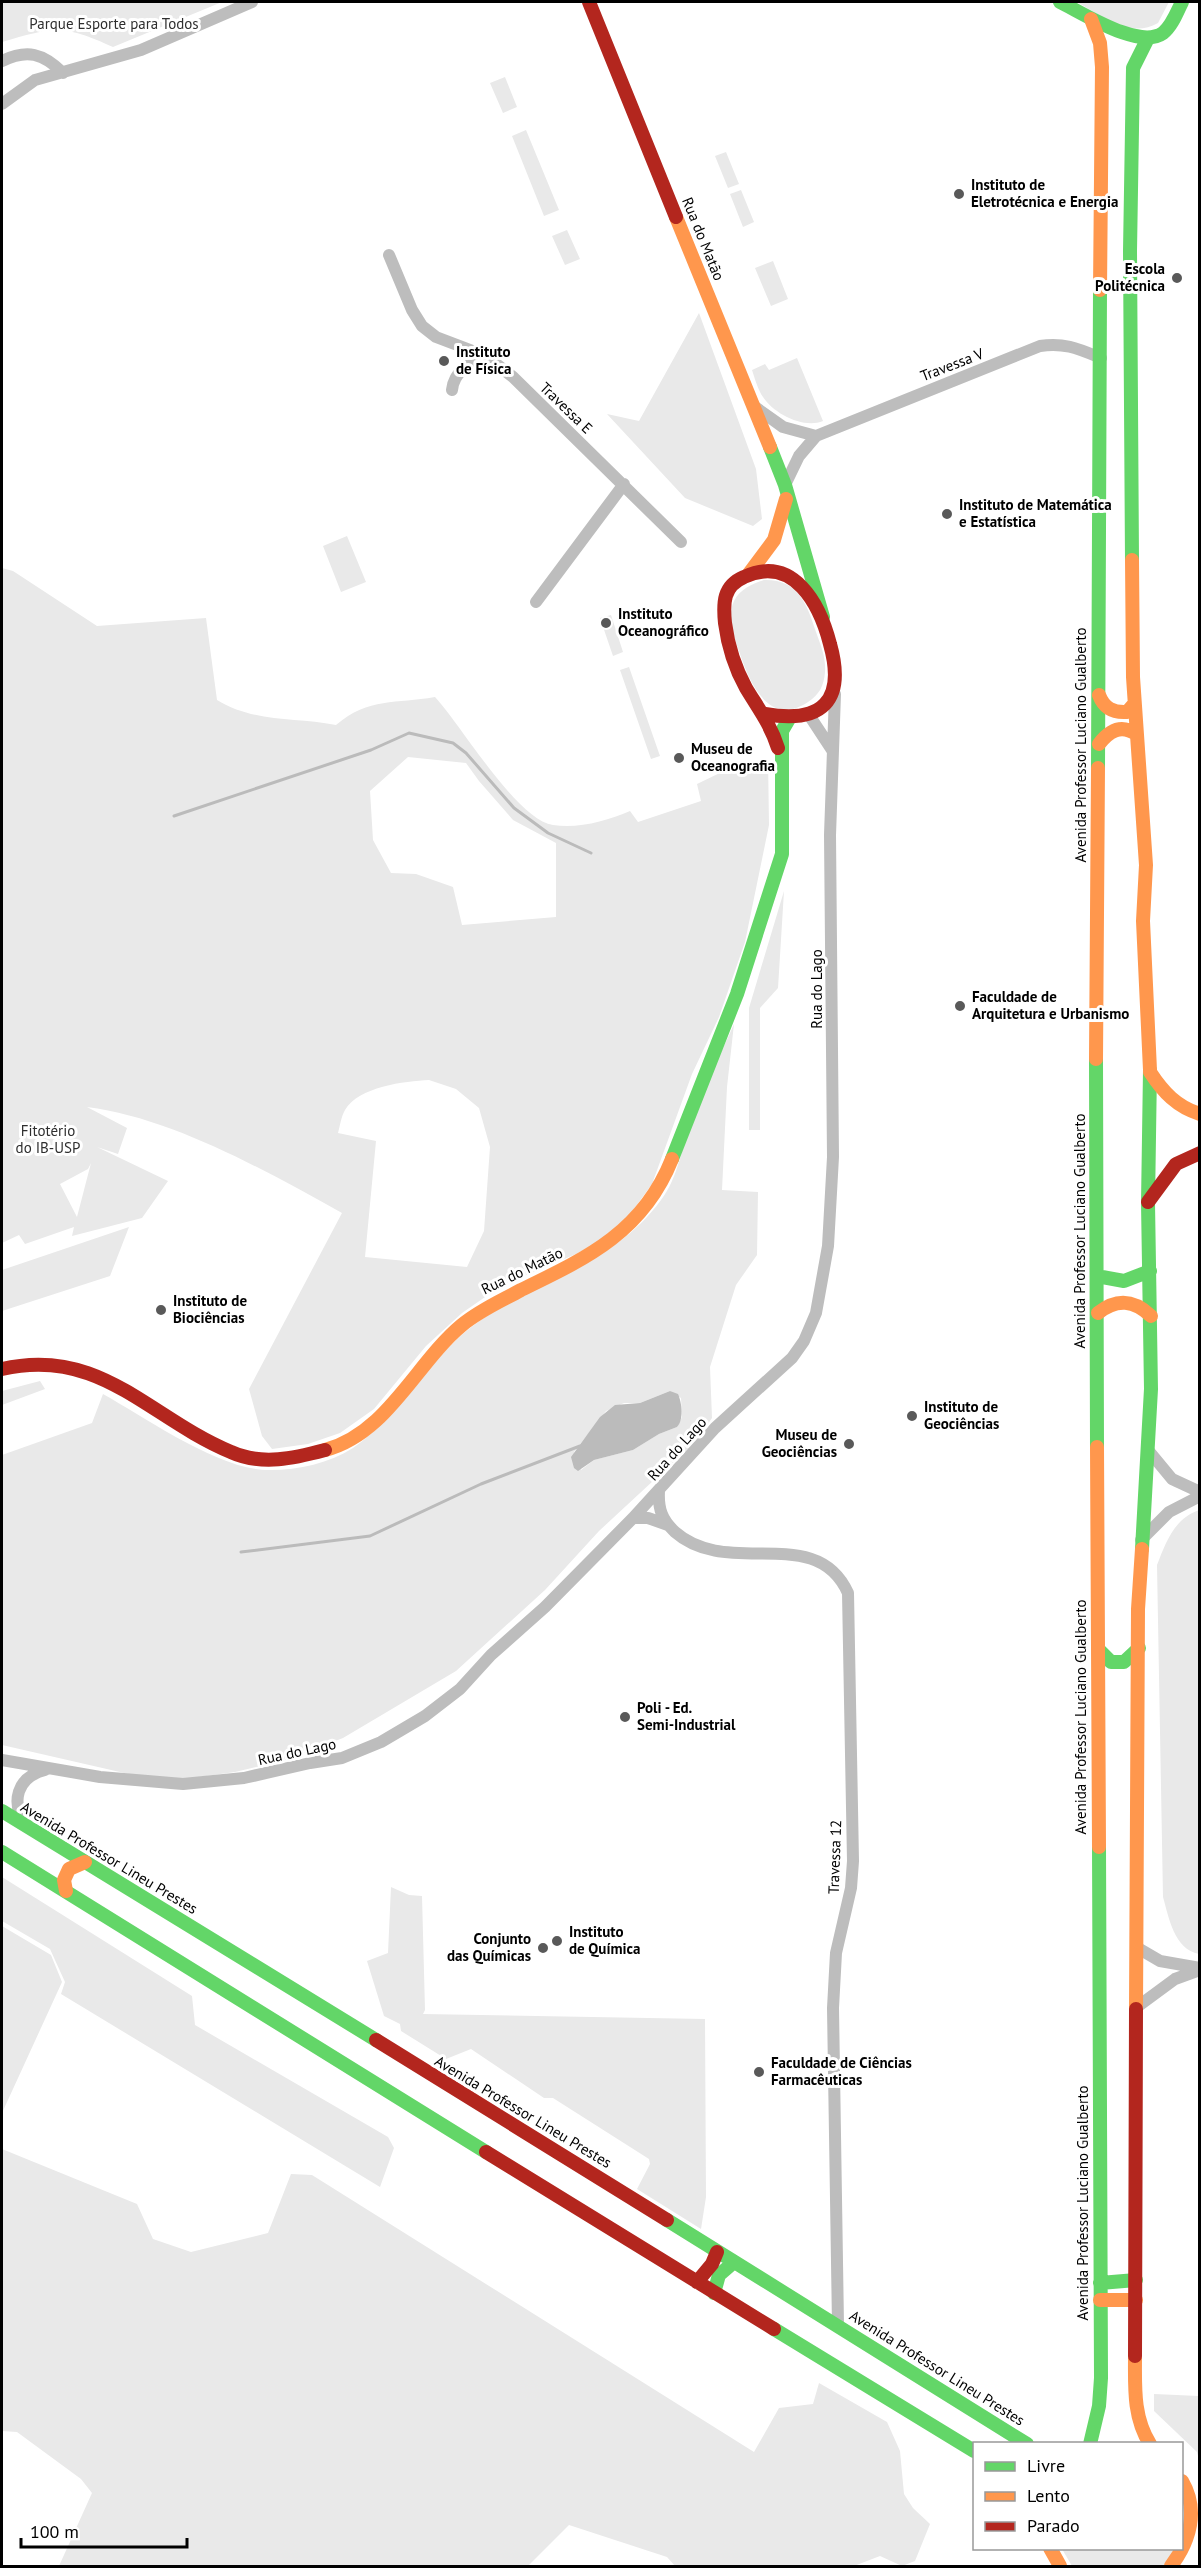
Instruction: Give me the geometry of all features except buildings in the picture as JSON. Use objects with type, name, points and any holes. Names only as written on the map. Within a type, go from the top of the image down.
[{"type":"street","points":[[2,104],[35,80],[63,74],[141,50],[252,2]]},
{"type":"street","name":"Rua do Matão","points":[[589,2],[786,487],[823,617]]},
{"type":"street","points":[[1060,2],[1091,19],[1147,40]]},
{"type":"street","points":[[1149,2442],[1143,2433],[1135,2402],[1140,1541],[1148,1450],[1151,1316],[1148,1203],[1149,1072],[1143,921],[1146,865],[1134,704],[1130,262],[1133,68],[1147,40],[1162,34],[1170,26],[1179,3]]},
{"type":"street","name":"Avenida Professor Luciano Gualberto","points":[[1091,19],[1100,43],[1102,67],[1099,744],[1095,922],[1098,1313],[1097,1580],[1100,1651],[1100,2406],[1091,2442]]},
{"type":"street","points":[[2,61],[18,54],[31,53],[45,58],[63,74]]},
{"type":"street","name":"Travessa E","points":[[389,255],[412,310],[422,326],[436,337],[486,356],[513,377],[681,542]]},
{"type":"street","name":"Travessa V","points":[[786,487],[799,456],[816,436],[1040,346],[1056,343],[1071,345],[1101,358]]},
{"type":"street","points":[[452,390],[453,379],[459,372],[486,356]]},
{"type":"street","points":[[754,407],[783,427],[816,436]]},
{"type":"street","points":[[536,603],[624,484]]},
{"type":"street","points":[[748,574],[780,574],[792,578],[808,594],[823,617],[835,663],[835,690],[823,707],[809,715],[789,719],[765,714],[745,684],[724,633],[725,593],[769,552],[781,530],[786,487]]},
{"type":"street","name":"Rua do Lago","points":[[2,1761],[45,1769],[183,1784],[244,1778],[310,1762],[342,1758],[381,1742],[425,1716],[460,1689],[491,1655],[546,1607],[633,1518],[715,1428],[792,1359],[804,1341],[816,1313],[828,1246],[833,1157],[831,873],[835,690]]},
{"type":"street","points":[[1099,695],[1104,706],[1115,712],[1127,712],[1134,704]]},
{"type":"street","name":"Rua do Matão","points":[[2,1369],[30,1364],[68,1364],[91,1372],[232,1453],[255,1458],[285,1460],[332,1448],[356,1436],[377,1419],[444,1342],[469,1320],[484,1309],[585,1259],[611,1242],[636,1219],[654,1195],[668,1169],[746,971],[782,854],[783,804],[780,761],[775,735],[765,714]]},
{"type":"street","points":[[809,715],[832,750]]},
{"type":"street","name":"Rua do Matão","points":[[780,761],[782,731],[789,719]]},
{"type":"street","points":[[1099,744],[1109,732],[1116,729],[1132,730],[1136,734]]},
{"type":"street","points":[[1149,1072],[1167,1097],[1178,1106],[1200,1114]]},
{"type":"street","points":[[1148,1203],[1179,1161],[1188,1155],[1200,1153]]},
{"type":"street","points":[[1097,1276],[1117,1283],[1128,1282],[1150,1271]]},
{"type":"street","points":[[1098,1313],[1114,1302],[1125,1301],[1144,1308],[1151,1316]]},
{"type":"street","points":[[1148,1450],[1172,1479],[1200,1494]]},
{"type":"street","points":[[659,1491],[659,1508],[668,1525]]},
{"type":"street","points":[[1140,1541],[1169,1512],[1200,1494]]},
{"type":"street","name":"Travessa 12","points":[[633,1518],[648,1518],[668,1525],[679,1535],[710,1552],[784,1554],[809,1558],[838,1574],[848,1593],[853,1861],[851,1888],[836,1953],[833,2008],[838,2325]]},
{"type":"street","points":[[1100,1651],[1111,1662],[1124,1662],[1134,1656],[1139,1648]]},
{"type":"street","points":[[1099,1678],[1115,1672],[1132,1676],[1138,1682]]},
{"type":"street","points":[[29,1828],[17,1806],[17,1796],[27,1778],[45,1769]]},
{"type":"street","name":"Avenida Professor Lineu Prestes","points":[[2,1811],[838,2325],[1024,2442]]},
{"type":"street","points":[[2,1852],[714,2293],[973,2450]]},
{"type":"street","points":[[66,1891],[66,1874],[73,1865],[85,1862]]},
{"type":"street","points":[[1136,1947],[1160,1961],[1200,1969]]},
{"type":"street","points":[[1137,2007],[1175,1979],[1200,1969]]},
{"type":"street","points":[[697,2282],[712,2264],[717,2252]]},
{"type":"street","points":[[714,2293],[719,2275],[734,2262]]},
{"type":"street","points":[[1100,2283],[1136,2280]]},
{"type":"street","points":[[1100,2300],[1116,2298],[1136,2300]]},
{"type":"street","points":[[1171,2566],[1183,2550],[1191,2528],[1188,2494],[1183,2483]]},
{"type":"street","points":[[1191,2528],[1200,2542]]},
{"type":"street","points":[[1051,2550],[1060,2566]]},
{"type":"green space","name":"Parque Esporte para Todos","points":[[2,2],[222,2],[113,47],[82,34],[58,30],[34,33],[2,42]]},
{"type":"green space","points":[[1077,2],[1169,2],[1158,23],[1137,28],[1116,24]]},
{"type":"green space","points":[[505,77],[517,107],[503,113],[490,83]]},
{"type":"green space","points":[[526,130],[559,210],[544,216],[512,136]]},
{"type":"green space","points":[[726,152],[739,184],[728,188],[715,156]]},
{"type":"green space","points":[[741,190],[754,222],[743,227],[730,194]]},
{"type":"green space","points":[[567,230],[580,259],[565,265],[552,236]]},
{"type":"green space","points":[[773,261],[788,299],[771,306],[755,268]]},
{"type":"green space","points":[[699,313],[756,469],[762,519],[753,526],[685,498],[607,414],[639,421]]},
{"type":"green space","points":[[797,358],[823,421],[807,423],[782,414],[768,403],[758,388],[752,370],[765,364],[769,370]]},
{"type":"green space","points":[[347,536],[366,582],[341,592],[323,546]]},
{"type":"green space","name":"Fitotério do IB-USP","points":[[2,568],[13,571],[97,626],[206,618],[217,700],[246,712],[260,716],[336,725],[348,716],[372,706],[435,697],[507,790],[538,819],[553,825],[572,826],[592,823],[630,811],[638,822],[701,801],[697,784],[726,770],[768,758],[769,825],[745,942],[719,1017],[692,1074],[652,1184],[631,1213],[603,1239],[576,1254],[501,1286],[462,1313],[426,1346],[374,1409],[340,1433],[308,1444],[272,1449],[262,1436],[249,1389],[342,1213],[251,1164],[185,1134],[120,1113],[87,1107],[127,1128],[118,1154],[97,1147],[168,1181],[142,1218],[72,1236],[74,1227],[25,1244],[19,1235],[2,1243]],"holes":[[[408,757],[466,763],[513,820],[556,843],[556,917],[462,925],[453,887],[416,874],[391,873],[373,840],[370,791]],[[429,1080],[456,1089],[479,1108],[490,1147],[484,1231],[467,1267],[365,1257],[376,1141],[338,1133],[342,1119],[351,1102],[360,1096],[383,1087]],[[91,1163],[77,1217],[60,1184],[88,1169]]]},
{"type":"green space","points":[[764,580],[785,584],[799,595],[809,612],[824,656],[825,672],[820,690],[808,702],[794,709],[782,710],[763,699],[749,677],[732,628],[731,614],[734,601],[747,588]]},
{"type":"green space","points":[[611,615],[623,652],[613,656],[600,618]]},
{"type":"green space","points":[[629,667],[660,756],[651,759],[620,670]]},
{"type":"green space","points":[[784,891],[778,988],[760,1008],[760,1130],[749,1130],[749,1008]]},
{"type":"green space","points":[[734,1024],[727,1087],[722,1190],[758,1192],[757,1255],[736,1285],[710,1367],[712,1418],[694,1443],[599,1531],[545,1590],[456,1671],[343,1738],[289,1759],[235,1772],[184,1779],[133,1775],[2,1745],[2,1455],[92,1423],[103,1394],[185,1442],[230,1462],[251,1468],[271,1470],[303,1467],[324,1462],[353,1448],[387,1418],[447,1349],[463,1334],[504,1306],[600,1255],[643,1222],[672,1182],[696,1108]],"holes":[[[670,1391],[681,1398],[682,1417],[677,1427],[659,1434],[633,1450],[594,1460],[581,1470],[574,1452],[606,1411],[624,1403],[640,1403]]]},
{"type":"green space","points":[[129,1227],[110,1276],[2,1311],[2,1270]]},
{"type":"green space","points":[[40,1381],[45,1389],[2,1405],[2,1391]]},
{"type":"green space","points":[[1200,1510],[1199,1954],[1184,1946],[1178,1939],[1170,1923],[1163,1897],[1157,1565],[1177,1525],[1190,1514]]},
{"type":"green space","points":[[2,1877],[192,1996],[195,2025],[388,2137],[394,2148],[380,2187],[61,1994],[65,1982],[50,1949],[2,1921]]},
{"type":"green space","points":[[391,1887],[409,1895],[422,1896],[425,2010],[423,2014],[705,2019],[706,2197],[701,2229],[637,2189],[650,2164],[649,2159],[553,2098],[544,2098],[471,2049],[446,2059],[401,2031],[400,2024],[384,2016],[367,1961],[388,1953]]},
{"type":"green space","points":[[2,1926],[51,1955],[62,1982],[2,2113]]},
{"type":"green space","points":[[2,2149],[137,2204],[153,2239],[191,2252],[268,2233],[291,2174],[312,2175],[754,2452],[779,2408],[813,2404],[819,2383],[887,2422],[900,2451],[904,2494],[913,2508],[930,2524],[915,2561],[902,2566],[880,2556],[854,2566],[675,2566],[667,2557],[569,2525],[528,2566],[59,2566],[92,2493],[81,2479],[17,2432],[2,2431]]},
{"type":"green space","points":[[1154,2394],[1199,2396],[1199,2460],[1197,2452],[1154,2411]]},
{"type":"green space","points":[[1063,2550],[1176,2550],[1166,2566],[1072,2566]]},
{"type":"shaded area","points":[[670,1391],[678,1394],[681,1402],[682,1411],[677,1427],[659,1434],[633,1450],[594,1460],[578,1471],[574,1468],[571,1457],[600,1417],[615,1405],[640,1403]]},
{"type":"waterway","points":[[174,816],[371,750],[409,733],[453,743],[466,753],[514,808],[548,833],[591,853]]},
{"type":"waterway","points":[[241,1552],[370,1536],[481,1484],[580,1446]]},
{"type":"traffic: fast","points":[[1060,2],[1111,28],[1140,37],[1153,37],[1163,33],[1174,19],[1182,2]]},
{"type":"traffic: fast","points":[[1132,560],[1130,251],[1133,68],[1147,40]]},
{"type":"traffic: fast","points":[[1098,768],[1100,290]]},
{"type":"traffic: fast","points":[[770,447],[785,485],[823,617]]},
{"type":"traffic: fast","points":[[672,1159],[737,994],[782,854],[782,731],[789,719]]},
{"type":"traffic: fast","points":[[1096,1059],[1097,1447]]},
{"type":"traffic: fast","points":[[1142,1549],[1151,1389],[1148,1203],[1150,1070]]},
{"type":"traffic: fast","points":[[1097,1276],[1124,1281],[1150,1271]]},
{"type":"traffic: fast","points":[[1100,1651],[1111,1662],[1124,1662],[1139,1648]]},
{"type":"traffic: fast","points":[[2,1811],[376,2040]]},
{"type":"traffic: fast","points":[[1090,2442],[1099,2406],[1101,2378],[1099,1847]]},
{"type":"traffic: fast","points":[[2,1852],[486,2152]]},
{"type":"traffic: fast","points":[[667,2220],[1024,2442]]},
{"type":"traffic: fast","points":[[714,2293],[719,2275],[734,2262]]},
{"type":"traffic: fast","points":[[1100,2283],[1136,2280]]},
{"type":"traffic: fast","points":[[774,2329],[973,2450]]},
{"type":"traffic: slow","points":[[1091,19],[1100,43],[1102,67],[1100,290]]},
{"type":"traffic: slow","points":[[676,217],[770,447]]},
{"type":"traffic: slow","points":[[748,575],[774,540],[786,499]]},
{"type":"traffic: slow","points":[[1132,560],[1133,677],[1146,865],[1143,921],[1150,1070]]},
{"type":"traffic: slow","points":[[1099,695],[1106,706],[1117,712],[1127,712],[1134,704]]},
{"type":"traffic: slow","points":[[1099,744],[1116,730],[1131,731],[1136,734]]},
{"type":"traffic: slow","points":[[1096,1059],[1098,768]]},
{"type":"traffic: slow","points":[[1150,1072],[1171,1098],[1200,1114]]},
{"type":"traffic: slow","points":[[325,1450],[347,1442],[366,1429],[400,1396],[430,1358],[462,1325],[483,1310],[590,1254],[610,1240],[645,1206],[660,1184],[672,1159]]},
{"type":"traffic: slow","points":[[1098,1313],[1112,1305],[1125,1303],[1132,1304],[1151,1316]]},
{"type":"traffic: slow","points":[[1097,1447],[1099,1847]]},
{"type":"traffic: slow","points":[[1136,2009],[1138,1609],[1142,1549]]},
{"type":"traffic: slow","points":[[66,1891],[64,1880],[69,1869],[85,1862]]},
{"type":"traffic: slow","points":[[1100,2300],[1136,2300]]},
{"type":"traffic: slow","points":[[1135,2356],[1135,2390],[1138,2412],[1140,2423],[1149,2442]]},
{"type":"traffic: slow","points":[[1183,2483],[1191,2514],[1183,2546]]},
{"type":"traffic: slow","points":[[1051,2550],[1060,2566]]},
{"type":"traffic: slow","points":[[1171,2566],[1181,2550]]},
{"type":"traffic: jam","points":[[589,2],[676,217]]},
{"type":"traffic: jam","points":[[765,714],[785,716],[815,711],[825,704],[835,680],[830,644],[812,600],[791,578],[777,572],[762,572],[737,581],[728,590],[724,609],[730,648],[738,673],[768,724],[778,748]]},
{"type":"traffic: jam","points":[[1148,1202],[1176,1164],[1200,1153]]},
{"type":"traffic: jam","points":[[2,1369],[37,1365],[68,1367],[96,1376],[122,1389],[202,1438],[243,1456],[266,1460],[302,1456],[325,1450]]},
{"type":"traffic: jam","points":[[1135,2356],[1136,2009]]},
{"type":"traffic: jam","points":[[376,2040],[667,2220]]},
{"type":"traffic: jam","points":[[486,2152],[774,2329]]},
{"type":"traffic: jam","points":[[697,2282],[712,2264],[717,2252]]},
{"type":"place","name":"Instituto de Eletrotécnica e Energia","points":[[959,194]]},
{"type":"place","name":"Escola Politécnica","points":[[1177,278]]},
{"type":"place","name":"Instituto de Física","points":[[444,361]]},
{"type":"place","name":"Instituto de Matemática e Estatística","points":[[947,514]]},
{"type":"place","name":"Instituto Oceanográfico","points":[[606,623]]},
{"type":"place","name":"Museu de Oceanografia","points":[[679,758]]},
{"type":"place","name":"Faculdade de Arquitetura e Urbanismo","points":[[960,1006]]},
{"type":"place","name":"Instituto de Biociências","points":[[161,1310]]},
{"type":"place","name":"Instituto de Geociências","points":[[912,1416]]},
{"type":"place","name":"Museu de Geociências","points":[[849,1444]]},
{"type":"place","name":"Poli - Ed. Semi-Industrial","points":[[625,1717]]},
{"type":"place","name":"Instituto de Química","points":[[557,1941]]},
{"type":"place","name":"Conjunto das Químicas","points":[[543,1948]]},
{"type":"place","name":"Faculdade de Ciências Farmacêuticas","points":[[759,2072]]}]
